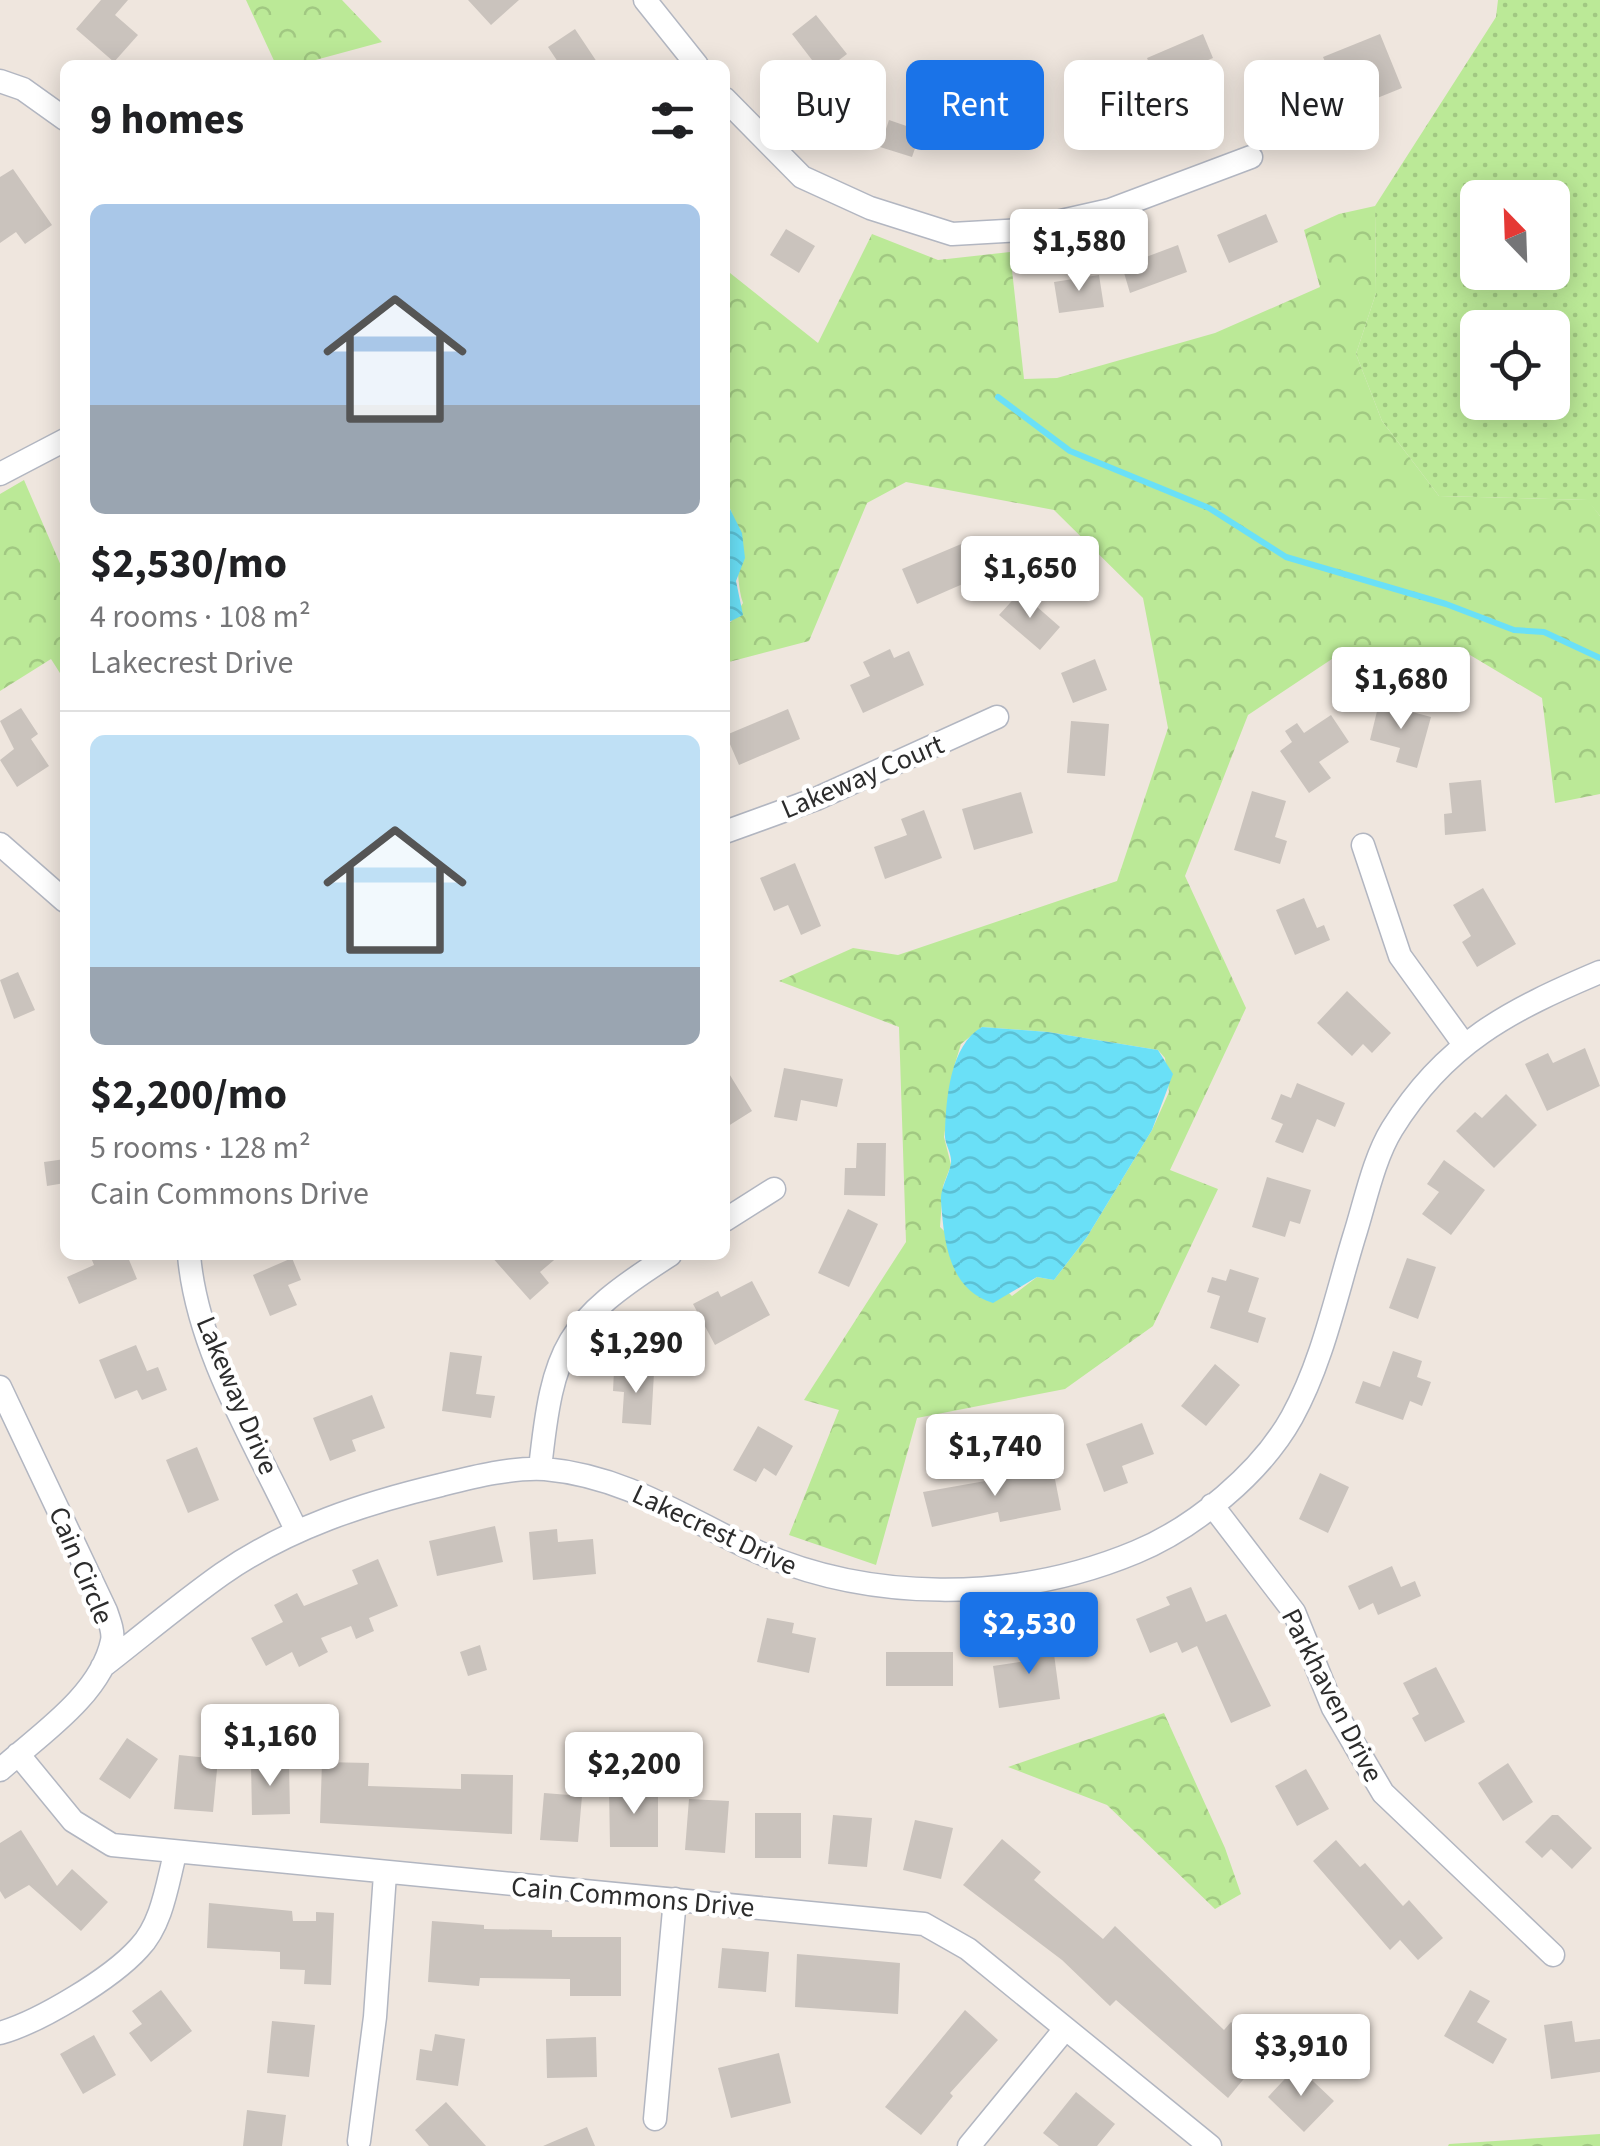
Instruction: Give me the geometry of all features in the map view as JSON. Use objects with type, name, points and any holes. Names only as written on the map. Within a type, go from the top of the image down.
[{"type":"street","points":[[645,0],[694,60]]},
{"type":"street","points":[[0,81],[23,89],[60,115]]},
{"type":"street","points":[[730,105],[802,177],[870,208],[952,234],[1021,230],[1110,210],[1252,158]]},
{"type":"street","points":[[0,474],[60,443]]},
{"type":"street","name":"Lakeway Court","points":[[730,830],[816,799],[997,718]]},
{"type":"street","points":[[0,844],[60,897]]},
{"type":"street","points":[[1363,846],[1400,956],[1463,1042]]},
{"type":"street","name":"Lakecrest Drive","points":[[102,1667],[225,1572],[296,1532],[372,1501],[469,1478],[540,1469],[610,1480],[802,1572],[879,1588],[938,1589],[1080,1571],[1139,1551],[1212,1505],[1260,1459],[1292,1417],[1326,1328],[1390,1132],[1463,1042],[1533,1000],[1600,972]]},
{"type":"street","points":[[730,1217],[774,1189]]},
{"type":"street","name":"Lakeway Drive","points":[[190,1260],[204,1318],[223,1371],[296,1532]]},
{"type":"street","points":[[540,1469],[548,1392],[560,1355],[584,1321],[619,1287],[662,1260]]},
{"type":"street","name":"Cain Circle","points":[[0,1387],[106,1610],[113,1638],[102,1667],[70,1708],[0,1770]]},
{"type":"street","name":"Parkhaven Drive","points":[[1212,1505],[1294,1612],[1333,1708],[1382,1793],[1553,1955]]},
{"type":"street","name":"Cain Commons Drive","points":[[18,1754],[74,1821],[112,1844],[175,1854],[924,1924],[968,1950],[1210,2146]]},
{"type":"street","points":[[0,2032],[33,2023],[140,1948],[160,1912],[175,1854]]},
{"type":"street","points":[[359,2141],[374,2017],[384,1874]]},
{"type":"street","points":[[655,2119],[675,1899]]},
{"type":"street","points":[[968,2146],[1065,2028]]},
{"type":"green space","points":[[246,0],[342,0],[382,42],[315,60],[274,60]]},
{"type":"green space","points":[[1498,0],[1600,0],[1600,516],[1587,500],[1439,496],[1382,421],[1356,354],[1376,293],[1375,206],[1496,17]]},
{"type":"green space","points":[[1375,206],[1376,293],[1356,354],[1382,421],[1439,496],[1588,500],[1600,516],[1600,794],[1555,803],[1542,698],[1465,652],[1335,657],[1248,715],[1185,876],[1246,1008],[1170,1170],[1218,1189],[1153,1326],[1065,1389],[917,1418],[876,1565],[789,1535],[839,1410],[804,1400],[906,1242],[899,1027],[779,981],[853,948],[898,955],[1117,881],[1168,728],[1143,598],[1054,510],[906,482],[867,503],[809,641],[730,662],[730,622],[743,603],[737,537],[730,509],[730,273],[818,343],[872,234],[938,260],[1010,252],[1024,379],[1057,378],[1215,333],[1320,287],[1304,230],[1339,214]],"holes":[[[982,1027],[1048,1032],[1158,1050],[1165,1058],[1169,1092],[1152,1130],[1087,1237],[1054,1280],[1037,1277],[1012,1296],[940,1227],[943,1186],[951,1165],[944,1137],[961,1044]]]},
{"type":"green space","points":[[24,480],[60,563],[60,673],[51,659],[0,691],[0,494]]},
{"type":"green space","points":[[1164,1713],[1225,1848],[1241,1894],[1215,1909],[1107,1805],[1008,1767]]},
{"type":"green space","points":[[1600,2134],[1600,2146],[1448,2146],[1449,2144]]},
{"type":"water","points":[[730,509],[742,533],[745,558],[736,581],[743,615],[730,622]]},
{"type":"water","points":[[982,1027],[1048,1032],[1158,1050],[1173,1074],[1152,1130],[1087,1237],[1054,1280],[1037,1277],[993,1303],[966,1287],[951,1262],[941,1201],[951,1163],[945,1133],[952,1074],[963,1046]]},
{"type":"building","points":[[101,0],[128,0],[115,15],[138,35],[112,60],[76,29]]},
{"type":"building","points":[[468,0],[519,0],[491,25]]},
{"type":"building","points":[[816,15],[847,54],[839,60],[812,60],[792,34]]},
{"type":"building","points":[[575,29],[596,60],[557,60],[548,47]]},
{"type":"building","points":[[1203,34],[1213,58],[1148,60]]},
{"type":"building","points":[[1380,34],[1402,88],[1379,97],[1379,60],[1323,57]]},
{"type":"building","points":[[889,120],[906,126],[906,150],[914,150],[912,157],[886,149]]},
{"type":"building","points":[[13,169],[52,225],[25,244],[16,232],[0,243],[0,177]]},
{"type":"building","points":[[1266,214],[1278,242],[1229,263],[1217,235]]},
{"type":"building","points":[[786,229],[815,246],[799,273],[770,255]]},
{"type":"building","points":[[1178,245],[1187,272],[1130,293],[1122,266]]},
{"type":"building","points":[[1099,275],[1104,307],[1059,313],[1054,282]]},
{"type":"building","points":[[966,542],[981,576],[917,604],[902,569]]},
{"type":"building","points":[[1020,592],[1060,627],[1040,650],[999,615]]},
{"type":"building","points":[[890,649],[894,658],[909,651],[924,685],[863,713],[850,685],[870,676],[863,662]]},
{"type":"building","points":[[1095,659],[1107,690],[1073,703],[1061,673]]},
{"type":"building","points":[[1379,703],[1431,717],[1417,768],[1396,762],[1400,748],[1370,740]]},
{"type":"building","points":[[21,708],[38,734],[31,739],[49,766],[17,787],[0,760],[14,749],[0,721]]},
{"type":"building","points":[[788,709],[800,739],[739,765],[730,733]]},
{"type":"building","points":[[1331,715],[1349,742],[1319,762],[1331,778],[1309,793],[1280,751],[1292,742],[1285,731],[1297,723],[1304,733]]},
{"type":"building","points":[[1071,721],[1109,724],[1105,776],[1067,773]]},
{"type":"building","points":[[1481,780],[1486,831],[1445,835],[1444,814],[1452,813],[1449,783]]},
{"type":"building","points":[[1252,791],[1286,801],[1275,837],[1287,841],[1280,864],[1234,850]]},
{"type":"building","points":[[1021,792],[1033,833],[974,850],[962,809]]},
{"type":"building","points":[[924,810],[942,858],[885,879],[874,847],[907,835],[901,819]]},
{"type":"building","points":[[795,863],[821,926],[801,935],[788,905],[774,911],[760,878]]},
{"type":"building","points":[[1483,888],[1516,944],[1477,967],[1462,942],[1471,936],[1453,905]]},
{"type":"building","points":[[1304,898],[1317,928],[1324,925],[1330,940],[1295,955],[1276,910]]},
{"type":"building","points":[[18,972],[35,1010],[14,1019],[0,980]]},
{"type":"building","points":[[1347,991],[1391,1033],[1372,1053],[1363,1044],[1352,1056],[1317,1023]]},
{"type":"building","points":[[1585,1048],[1600,1086],[1547,1111],[1525,1064],[1548,1053],[1553,1063]]},
{"type":"building","points":[[784,1068],[843,1079],[837,1107],[801,1100],[797,1121],[774,1117]]},
{"type":"building","points":[[730,1075],[752,1111],[730,1125]]},
{"type":"building","points":[[1297,1083],[1345,1103],[1335,1127],[1317,1119],[1303,1153],[1275,1142],[1283,1124],[1271,1119],[1281,1094],[1291,1098]]},
{"type":"building","points":[[1506,1094],[1537,1125],[1494,1168],[1456,1131],[1475,1112],[1482,1118]]},
{"type":"building","points":[[857,1143],[886,1143],[885,1196],[844,1195],[845,1168],[856,1168]]},
{"type":"building","points":[[60,1160],[60,1184],[47,1186],[44,1162]]},
{"type":"building","points":[[1444,1160],[1485,1190],[1451,1235],[1422,1214],[1439,1192],[1427,1184]]},
{"type":"building","points":[[1267,1177],[1311,1190],[1300,1224],[1290,1221],[1285,1237],[1252,1227]]},
{"type":"building","points":[[848,1209],[878,1224],[849,1287],[818,1273]]},
{"type":"building","points":[[1407,1258],[1436,1267],[1418,1319],[1389,1308]]},
{"type":"building","points":[[92,1260],[129,1260],[137,1279],[79,1304],[67,1277],[94,1265]]},
{"type":"building","points":[[293,1260],[301,1280],[288,1285],[297,1305],[270,1316],[253,1275]]},
{"type":"building","points":[[494,1260],[554,1260],[540,1272],[549,1283],[530,1300]]},
{"type":"building","points":[[1230,1269],[1259,1278],[1248,1312],[1266,1318],[1258,1343],[1210,1328],[1220,1296],[1207,1292],[1212,1277],[1226,1281]]},
{"type":"building","points":[[752,1281],[770,1315],[715,1345],[693,1304],[718,1291],[721,1297]]},
{"type":"building","points":[[136,1345],[147,1371],[158,1367],[167,1390],[142,1400],[137,1390],[115,1399],[99,1360]]},
{"type":"building","points":[[1393,1351],[1422,1361],[1417,1377],[1431,1382],[1422,1406],[1410,1401],[1403,1420],[1355,1403],[1363,1381],[1380,1387]]},
{"type":"building","points":[[450,1352],[482,1356],[476,1394],[495,1396],[491,1418],[442,1411]]},
{"type":"building","points":[[1215,1364],[1240,1385],[1206,1426],[1181,1406]]},
{"type":"building","points":[[614,1370],[654,1373],[651,1425],[622,1423],[624,1392],[613,1391]]},
{"type":"building","points":[[372,1395],[385,1428],[352,1440],[356,1451],[330,1461],[313,1418]]},
{"type":"building","points":[[1142,1423],[1154,1454],[1122,1466],[1128,1483],[1104,1492],[1086,1444]]},
{"type":"building","points":[[758,1426],[793,1446],[776,1476],[764,1468],[756,1482],[733,1470]]},
{"type":"building","points":[[197,1447],[219,1500],[188,1513],[166,1460]]},
{"type":"building","points":[[1053,1469],[1061,1510],[1000,1522],[998,1512],[932,1527],[923,1492]]},
{"type":"building","points":[[1320,1473],[1349,1487],[1328,1533],[1299,1519]]},
{"type":"building","points":[[495,1526],[503,1562],[437,1576],[429,1541]]},
{"type":"building","points":[[557,1529],[558,1542],[593,1539],[596,1574],[533,1580],[529,1532]]},
{"type":"building","points":[[378,1559],[398,1606],[369,1618],[374,1631],[356,1639],[351,1626],[321,1638],[328,1652],[299,1667],[292,1652],[266,1666],[251,1638],[283,1622],[274,1605],[297,1593],[304,1606],[358,1584],[352,1570]]},
{"type":"building","points":[[1392,1566],[1401,1587],[1415,1581],[1421,1596],[1378,1615],[1373,1603],[1359,1610],[1348,1586]]},
{"type":"building","points":[[1191,1587],[1206,1622],[1226,1614],[1271,1706],[1231,1723],[1197,1646],[1182,1653],[1177,1642],[1150,1653],[1136,1619],[1170,1605],[1166,1597]]},
{"type":"building","points":[[767,1618],[794,1623],[792,1633],[816,1638],[809,1673],[757,1662]]},
{"type":"building","points":[[1052,1639],[1060,1699],[999,1708],[993,1666],[1027,1661],[1025,1642]]},
{"type":"building","points":[[480,1645],[487,1670],[468,1676],[460,1652]]},
{"type":"building","points":[[886,1652],[953,1652],[953,1686],[886,1686]]},
{"type":"building","points":[[1436,1667],[1465,1722],[1425,1742],[1412,1718],[1419,1714],[1403,1683]]},
{"type":"building","points":[[127,1738],[158,1759],[130,1799],[99,1779]]},
{"type":"building","points":[[179,1755],[218,1759],[213,1812],[174,1809]]},
{"type":"building","points":[[322,1762],[369,1763],[368,1786],[461,1789],[461,1774],[513,1775],[512,1834],[320,1823]]},
{"type":"building","points":[[289,1763],[290,1814],[252,1815],[251,1764]]},
{"type":"building","points":[[1508,1763],[1533,1802],[1503,1821],[1478,1783]]},
{"type":"building","points":[[1306,1769],[1329,1809],[1297,1826],[1275,1786]]},
{"type":"building","points":[[609,1788],[658,1788],[658,1847],[610,1847]]},
{"type":"building","points":[[544,1793],[582,1796],[578,1842],[540,1840]]},
{"type":"building","points":[[689,1799],[729,1801],[725,1853],[685,1850]]},
{"type":"building","points":[[755,1813],[801,1813],[801,1858],[755,1858]]},
{"type":"building","points":[[833,1815],[872,1818],[867,1867],[828,1864]]},
{"type":"building","points":[[1552,1815],[1558,1815],[1592,1848],[1572,1869],[1551,1849],[1542,1858],[1525,1842]]},
{"type":"building","points":[[915,1820],[953,1828],[941,1879],[903,1870]]},
{"type":"building","points":[[21,1830],[57,1886],[72,1869],[108,1902],[81,1931],[29,1885],[5,1899],[0,1891],[0,1843]]},
{"type":"building","points":[[1002,1839],[1041,1872],[1034,1880],[1103,1939],[1115,1926],[1224,2030],[1231,2022],[1266,2052],[1228,2098],[1116,2000],[1110,2006],[1062,1960],[963,1885]]},
{"type":"building","points":[[1336,1840],[1360,1867],[1365,1863],[1403,1906],[1409,1900],[1443,1938],[1418,1960],[1400,1940],[1390,1950],[1313,1861]]},
{"type":"building","points":[[209,1903],[292,1911],[293,1921],[316,1921],[316,1912],[334,1913],[331,1985],[304,1984],[305,1970],[280,1969],[280,1952],[207,1948]]},
{"type":"building","points":[[432,1921],[484,1925],[484,1929],[552,1930],[552,1937],[621,1937],[621,1996],[570,1996],[570,1979],[480,1978],[479,1986],[428,1982]]},
{"type":"building","points":[[722,1948],[769,1952],[766,1992],[718,1988]]},
{"type":"building","points":[[797,1954],[900,1963],[898,2014],[795,2007]]},
{"type":"building","points":[[161,1990],[192,2031],[151,2062],[129,2033],[142,2024],[132,2011]]},
{"type":"building","points":[[1470,1990],[1490,2001],[1477,2022],[1507,2039],[1493,2064],[1444,2036]]},
{"type":"building","points":[[965,2010],[998,2040],[950,2093],[953,2096],[921,2135],[885,2107]]},
{"type":"building","points":[[272,2021],[315,2025],[309,2077],[267,2073]]},
{"type":"building","points":[[1572,2021],[1575,2042],[1600,2039],[1600,2072],[1551,2079],[1544,2025]]},
{"type":"building","points":[[435,2034],[465,2039],[458,2086],[416,2080],[420,2049],[432,2051]]},
{"type":"building","points":[[94,2035],[116,2075],[83,2094],[60,2054]]},
{"type":"building","points":[[596,2037],[597,2077],[547,2078],[546,2039]]},
{"type":"building","points":[[779,2053],[791,2103],[731,2118],[718,2068]]},
{"type":"building","points":[[1297,2066],[1334,2101],[1304,2132],[1268,2097]]},
{"type":"building","points":[[1076,2092],[1115,2124],[1097,2146],[1059,2146],[1043,2133]]},
{"type":"building","points":[[446,2102],[486,2146],[429,2146],[415,2130]]},
{"type":"building","points":[[247,2110],[286,2115],[282,2146],[243,2146]]},
{"type":"building","points":[[587,2127],[595,2146],[543,2146]]},
{"type":"waterway","points":[[998,397],[1070,451],[1209,508],[1286,557],[1446,604],[1514,630],[1544,632],[1600,658]]}]
